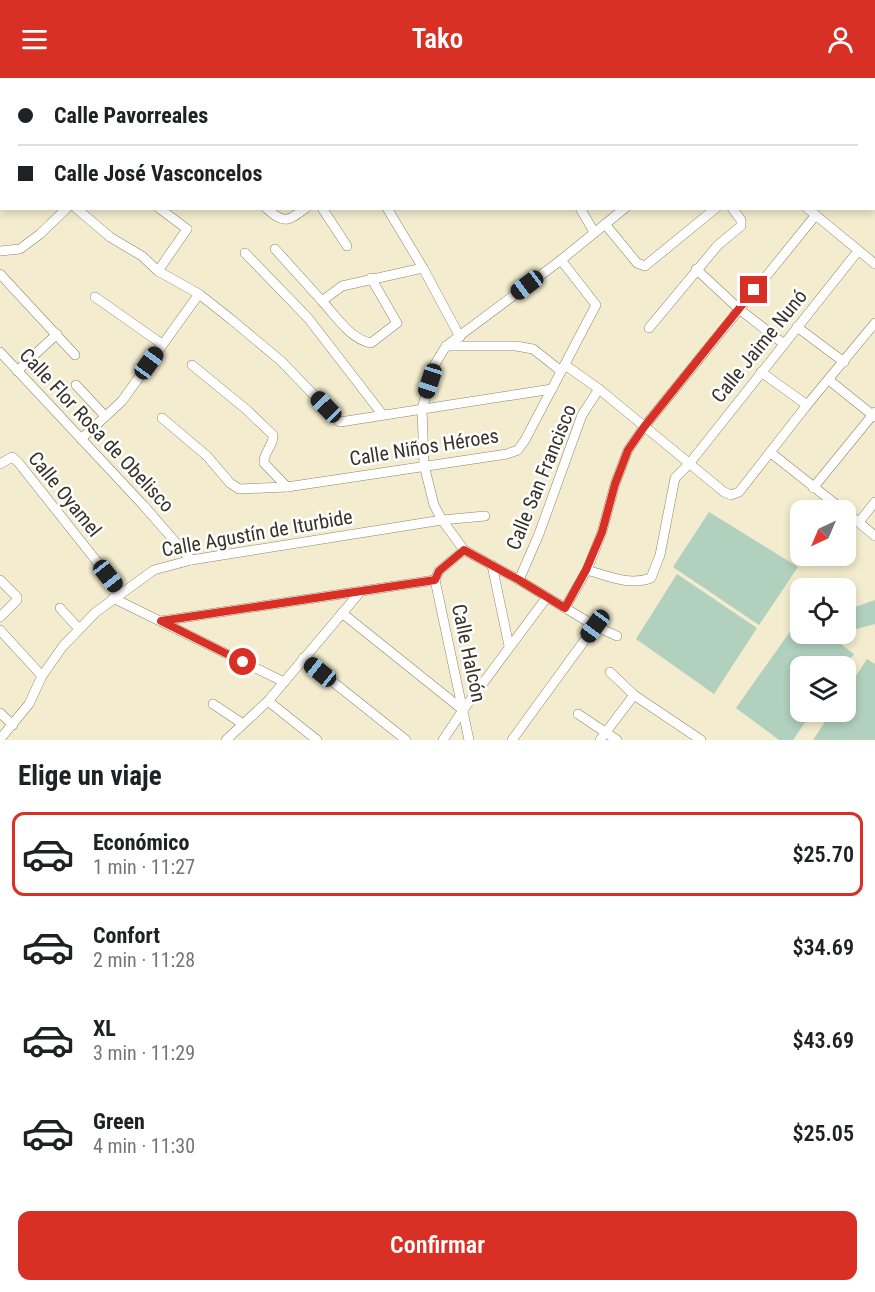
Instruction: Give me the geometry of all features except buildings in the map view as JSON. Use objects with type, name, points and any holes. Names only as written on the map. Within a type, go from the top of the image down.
[{"type":"street","points":[[0,251],[20,249],[65,210]]},
{"type":"street","points":[[78,210],[110,237],[142,256],[158,271],[199,294],[232,320],[281,361],[340,422],[552,389]]},
{"type":"street","points":[[158,271],[186,229],[162,210]]},
{"type":"street","points":[[268,210],[284,221],[303,210]]},
{"type":"street","points":[[323,210],[347,246]]},
{"type":"street","points":[[388,210],[460,337]]},
{"type":"street","points":[[581,210],[594,232]]},
{"type":"street","points":[[617,636],[595,626],[464,550],[434,505],[424,465],[422,409],[435,364],[447,346],[561,260],[622,210]]},
{"type":"street","points":[[605,224],[637,263],[645,266],[714,210]]},
{"type":"street","points":[[649,328],[696,269],[718,245],[741,226],[741,220],[734,210]]},
{"type":"street","points":[[809,210],[875,264]]},
{"type":"street","points":[[565,608],[586,570],[602,532],[615,484],[628,450],[644,427],[815,216]]},
{"type":"street","points":[[275,249],[352,334],[363,342],[371,343],[398,323],[371,278]]},
{"type":"street","name":"Calle Jaime Nunó","points":[[586,570],[629,582],[640,582],[651,578],[660,555],[675,478],[858,251]]},
{"type":"street","points":[[245,253],[308,318],[382,414]]},
{"type":"street","name":"Calle Niños Héroes","points":[[162,418],[207,456],[230,483],[239,489],[288,487],[507,454],[518,450],[596,304],[561,260]]},
{"type":"street","points":[[322,301],[342,286],[423,268]]},
{"type":"street","points":[[696,269],[739,309],[783,344]]},
{"type":"street","points":[[0,274],[75,355]]},
{"type":"street","points":[[81,440],[122,401],[199,294]]},
{"type":"street","points":[[95,297],[162,345]]},
{"type":"street","points":[[447,346],[516,346],[533,350],[600,389],[688,464],[731,495],[739,492],[875,322]]},
{"type":"street","points":[[797,327],[843,362]]},
{"type":"street","points":[[17,371],[57,334]]},
{"type":"street","name":"Calle Flor Rosa de Obelisco","points":[[0,352],[144,506],[191,560]]},
{"type":"street","points":[[192,365],[247,410],[273,435],[274,440],[264,458],[264,463],[288,487]]},
{"type":"street","points":[[761,372],[807,405]]},
{"type":"street","points":[[813,488],[874,415],[830,380]]},
{"type":"street","points":[[76,385],[105,416]]},
{"type":"street","name":"Calle San Francisco","points":[[519,580],[539,534],[582,415],[600,389]]},
{"type":"street","points":[[771,453],[830,500]]},
{"type":"street","name":"Calle Oyamel","points":[[0,464],[12,457],[18,462],[117,595]]},
{"type":"street","points":[[860,522],[875,502]]},
{"type":"street","name":"Calle Agustín de Iturbide","points":[[0,740],[29,704],[42,676],[63,646],[96,612],[154,570],[191,560],[442,520],[485,516]]},
{"type":"street","points":[[856,519],[875,536]]},
{"type":"street","name":"Calle Halcón","points":[[464,550],[439,571],[435,580],[469,740]]},
{"type":"street","points":[[492,566],[509,646]]},
{"type":"street","points":[[0,580],[17,597],[17,600],[0,617]]},
{"type":"street","points":[[161,621],[435,580]]},
{"type":"street","points":[[226,740],[268,701],[361,591]]},
{"type":"street","points":[[117,595],[161,621],[284,682]]},
{"type":"street","points":[[443,740],[509,646],[547,597]]},
{"type":"street","points":[[60,608],[79,629]]},
{"type":"street","points":[[342,614],[463,710]]},
{"type":"street","points":[[512,740],[595,626]]},
{"type":"street","points":[[0,630],[42,676]]},
{"type":"street","points":[[303,658],[406,740]]},
{"type":"street","points":[[610,672],[634,695],[700,740]]},
{"type":"street","points":[[603,736],[634,695]]},
{"type":"street","points":[[268,701],[317,740]]},
{"type":"street","points":[[213,704],[243,724]]},
{"type":"street","points":[[0,713],[13,725]]},
{"type":"street","points":[[578,714],[603,736],[617,740]]},
{"type":"green space","points":[[709,512],[790,562],[790,566],[798,567],[759,625],[673,567]]},
{"type":"green space","points":[[677,574],[757,628],[714,694],[636,639]]},
{"type":"green space","points":[[875,600],[875,624],[856,629],[856,607]]},
{"type":"green space","points":[[790,632],[790,644],[841,644],[854,654],[852,656],[790,656],[790,722],[805,722],[793,740],[779,740],[736,708]]},
{"type":"green space","points":[[867,659],[875,664],[875,740],[813,740],[825,722],[856,722],[856,676]]},
{"type":"route","points":[[243,662],[161,621],[435,580],[439,571],[464,550],[565,608],[586,570],[602,532],[615,484],[628,450],[754,290]]}]
